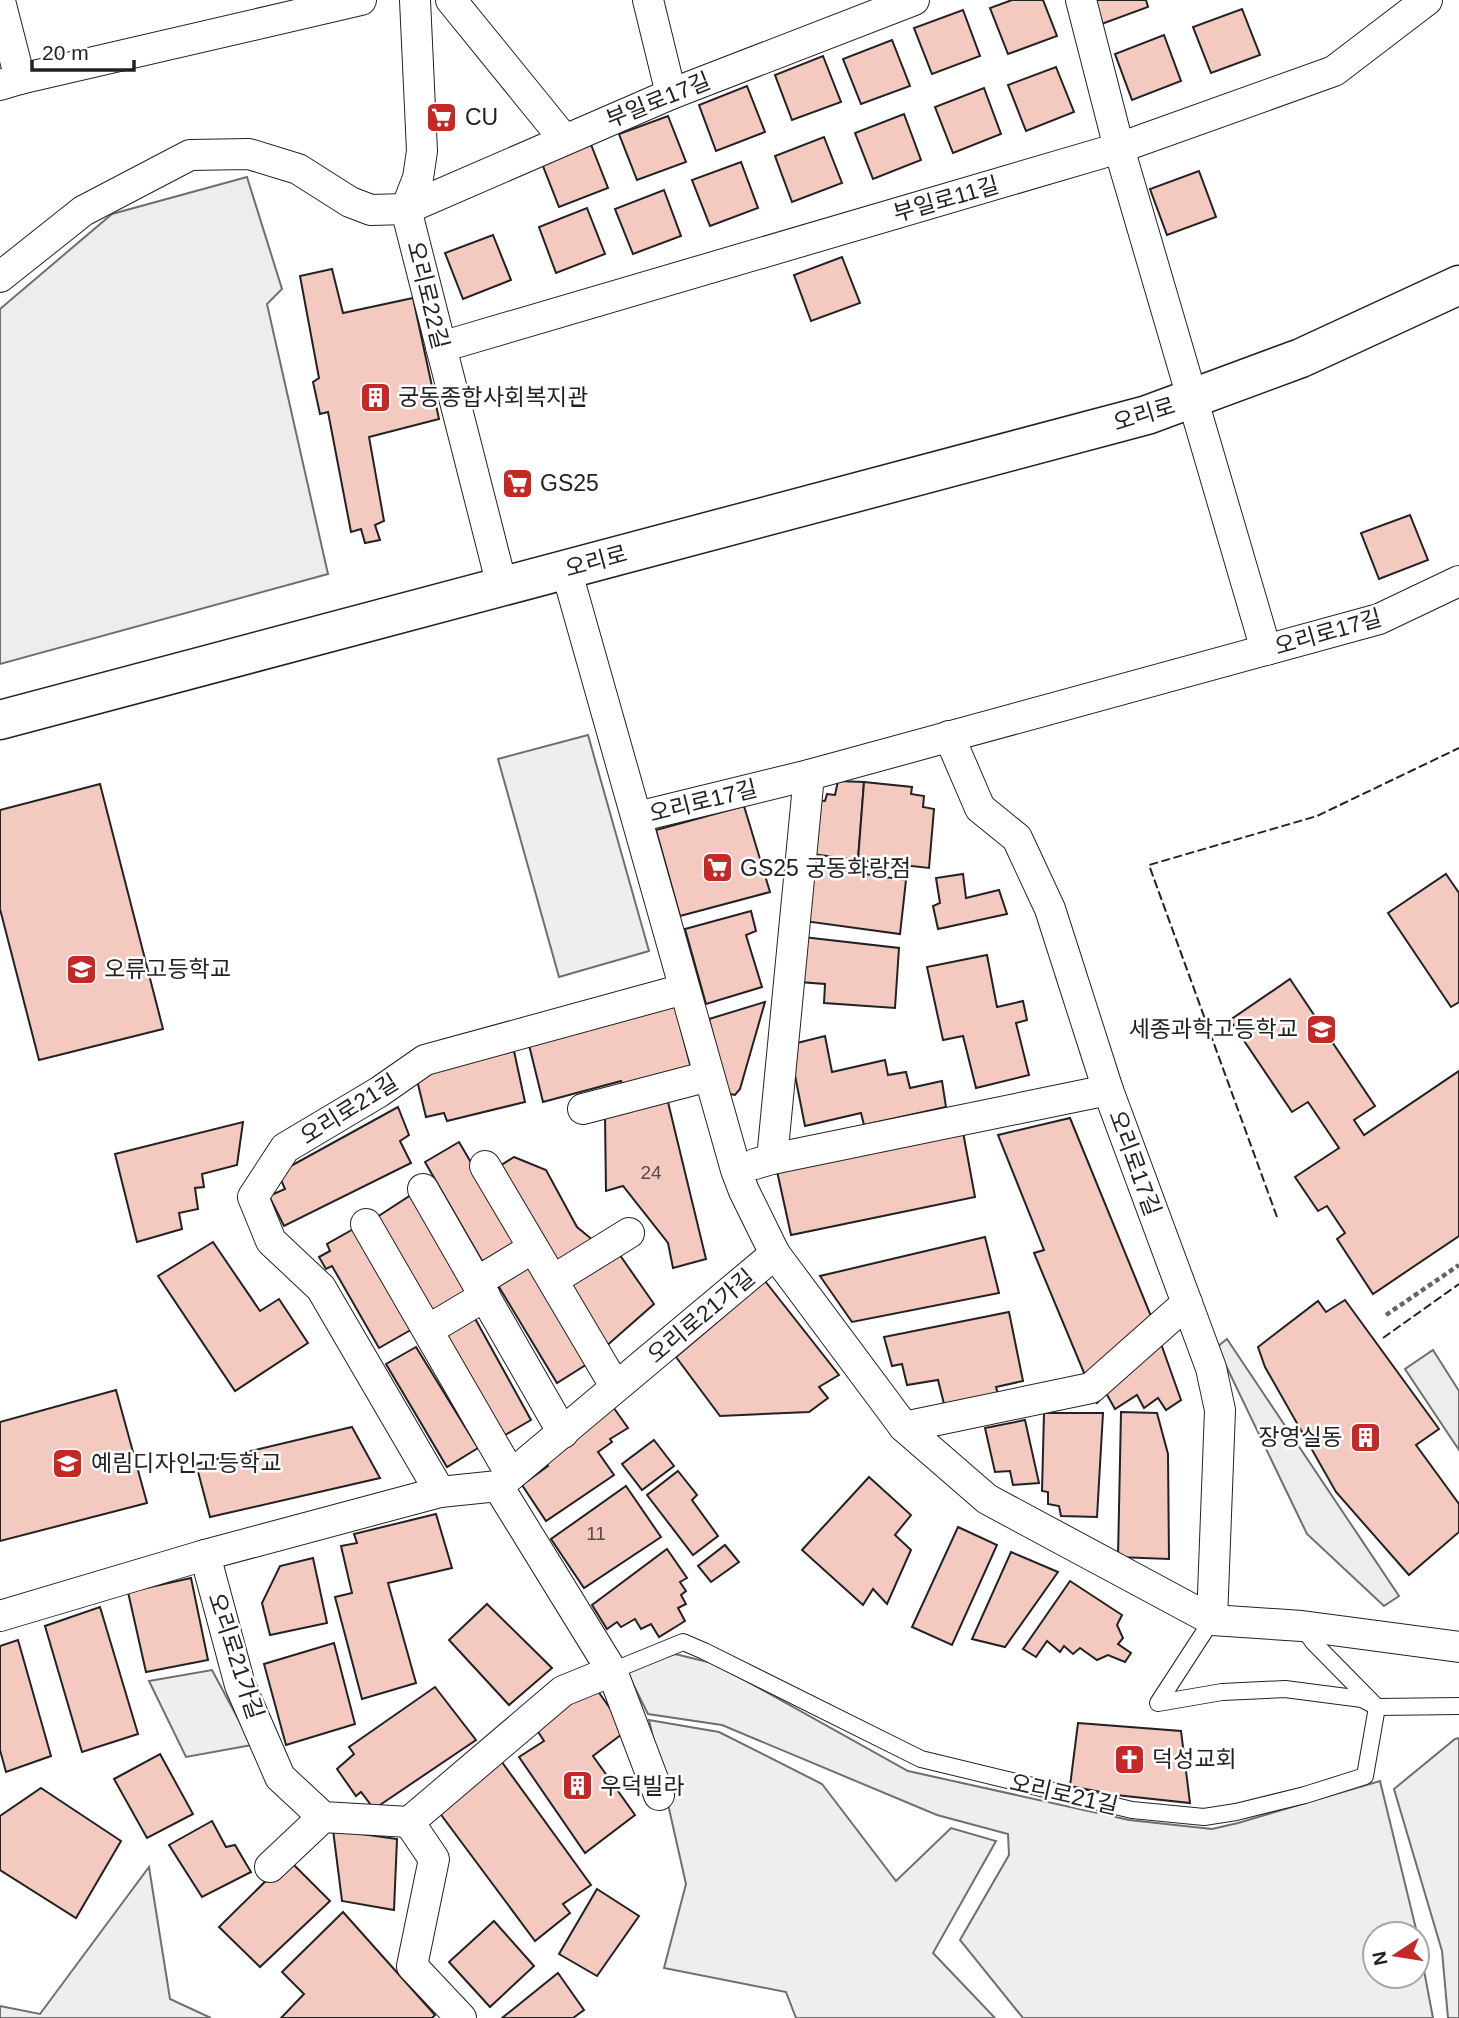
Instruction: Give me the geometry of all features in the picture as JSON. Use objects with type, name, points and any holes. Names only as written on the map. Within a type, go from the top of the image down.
[{"type":"main road","name":"오리로","points":[[0,720],[1134,419],[1301,358],[1459,285]]},
{"type":"street","points":[[0,1],[10,82],[361,0]]},
{"type":"street","name":"오리로22길","points":[[415,0],[422,151],[418,178],[406,209],[502,586]]},
{"type":"street","points":[[451,0],[564,139]]},
{"type":"street","points":[[648,0],[671,94]]},
{"type":"street","name":"부일로17길","points":[[406,209],[671,94],[914,0]]},
{"type":"street","name":"오리로","points":[[1081,0],[1119,148],[1266,650]]},
{"type":"street","name":"부일로11길","points":[[441,346],[1119,148],[1334,71],[1427,0]]},
{"type":"street","points":[[0,277],[83,211],[190,155],[249,153],[298,169],[349,202],[371,210],[406,209]]},
{"type":"street","points":[[566,569],[684,989],[744,1191],[775,1254],[904,1427],[987,1499],[1212,1620],[1302,1626],[1459,1647]]},
{"type":"street","name":"오리로17길","points":[[637,817],[809,775],[1380,619],[1459,581]]},
{"type":"street","name":"오리로17길","points":[[949,736],[979,808],[1017,838],[1050,909],[1108,1090],[1211,1368],[1220,1410],[1212,1620]]},
{"type":"street","points":[[772,1159],[809,775]]},
{"type":"street","name":"오리로21길","points":[[440,1492],[321,1288],[271,1241],[253,1197],[285,1148],[379,1092],[425,1060],[684,989]]},
{"type":"street","points":[[583,1109],[709,1076]]},
{"type":"street","points":[[736,1170],[772,1159],[1108,1090]]},
{"type":"street","points":[[485,1166],[615,1387]]},
{"type":"street","points":[[423,1189],[563,1433]]},
{"type":"street","points":[[366,1224],[428,1330],[505,1480],[612,1671],[659,1794]]},
{"type":"street","points":[[553,1280],[629,1233]]},
{"type":"street","points":[[428,1330],[533,1248]]},
{"type":"street","name":"오리로21가길","points":[[505,1480],[775,1254]]},
{"type":"street","points":[[904,1427],[1091,1388],[1187,1303]]},
{"type":"street","points":[[0,1616],[205,1555],[440,1492],[505,1480]]},
{"type":"street","name":"오리로21가길","points":[[205,1555],[240,1685],[280,1777],[323,1817]]},
{"type":"street","points":[[270,1867],[323,1817],[409,1822],[563,1691],[612,1671]]},
{"type":"street","points":[[409,1822],[434,1859],[412,1966],[461,2018]]},
{"type":"lane","points":[[1212,1620],[1158,1703],[1222,1692],[1285,1689],[1363,1699],[1377,1707],[1459,1706]]},
{"type":"lane","points":[[1302,1626],[1313,1642],[1377,1707]]},
{"type":"lane","name":"오리로21길","points":[[612,1671],[683,1642],[921,1759],[1132,1810],[1204,1816],[1236,1812],[1305,1795],[1365,1776],[1377,1707]]},
{"type":"path","points":[[1386,1315],[1459,1265]]},
{"type":"shaded area","points":[[247,177],[282,289],[267,304],[328,574],[0,664],[0,309],[112,214]]},
{"type":"shaded area","points":[[588,735],[649,951],[559,977],[498,759]]},
{"type":"shaded area","points":[[1227,1339],[1399,1596],[1384,1606],[1307,1534],[1217,1347]]},
{"type":"shaded area","points":[[1433,1350],[1459,1391],[1459,1450],[1405,1369]]},
{"type":"shaded area","points":[[675,1654],[716,1664],[908,1771],[1129,1820],[1212,1829],[1380,1781],[1414,1920],[1361,1920],[1361,1990],[1428,1990],[1433,2018],[1023,2018],[960,1940],[1009,1855],[1008,1834],[937,1815],[722,1725],[648,1714],[626,1670]]},
{"type":"shaded area","points":[[212,1670],[252,1745],[186,1757],[149,1681]]},
{"type":"shaded area","points":[[649,1720],[719,1732],[822,1784],[896,1881],[951,1828],[996,1841],[933,1953],[995,2018],[796,2018],[786,1992],[664,1968],[686,1884]]},
{"type":"shaded area","points":[[1459,1738],[1459,2018],[1448,2018],[1442,1951],[1394,1789]]},
{"type":"shaded area","points":[[149,1867],[170,1999],[211,2018],[0,2018],[0,2006],[40,2014]]},
{"type":"building","points":[[1012,0],[1043,0],[1057,36],[1008,54],[990,8]]},
{"type":"building","points":[[1090,0],[1146,0],[1148,7],[1099,25]]},
{"type":"building","points":[[1242,9],[1260,55],[1211,73],[1193,27]]},
{"type":"building","points":[[963,10],[980,56],[932,74],[914,28]]},
{"type":"building","points":[[1164,35],[1181,81],[1132,100],[1115,54]]},
{"type":"building","points":[[892,40],[910,86],[861,104],[843,59]]},
{"type":"building","points":[[823,56],[841,102],[792,120],[775,75]]},
{"type":"building","points":[[1056,67],[1074,112],[1026,131],[1008,85]]},
{"type":"building","points":[[747,86],[765,132],[716,151],[699,105]]},
{"type":"building","points":[[984,88],[1001,134],[953,153],[935,107]]},
{"type":"building","points":[[904,114],[921,160],[873,179],[855,133]]},
{"type":"building","points":[[668,116],[686,162],[637,180],[619,134]]},
{"type":"building","points":[[824,137],[842,183],[792,202],[775,156]]},
{"type":"building","points":[[590,142],[608,188],[559,207],[541,161]]},
{"type":"building","points":[[741,162],[758,208],[710,226],[692,180]]},
{"type":"building","points":[[1199,171],[1216,217],[1167,235],[1150,189]]},
{"type":"building","points":[[664,190],[681,236],[633,254],[615,209]]},
{"type":"building","points":[[587,208],[605,254],[556,273],[539,227]]},
{"type":"building","points":[[493,235],[511,280],[463,299],[445,253]]},
{"type":"building","points":[[842,257],[860,303],[811,321],[794,275]]},
{"type":"building","name":"궁동종합사회복지관","points":[[332,269],[343,313],[413,298],[439,419],[369,437],[384,521],[375,525],[380,540],[365,543],[361,529],[351,532],[328,412],[320,414],[313,382],[319,378],[300,276]]},
{"type":"building","points":[[1410,515],[1428,560],[1379,579],[1361,533]]},
{"type":"building","points":[[838,781],[864,782],[858,860],[812,854],[817,800],[825,801],[827,794],[835,795]]},
{"type":"building","points":[[864,782],[912,787],[911,794],[924,796],[923,807],[934,809],[929,868],[858,860]]},
{"type":"building","name":"오류고등학교","points":[[100,784],[163,1029],[39,1060],[0,909],[0,810]]},
{"type":"building","points":[[744,806],[770,892],[680,916],[656,830]]},
{"type":"building","points":[[811,866],[906,880],[900,934],[804,921]]},
{"type":"building","points":[[963,874],[966,898],[999,890],[1007,914],[938,929],[933,906],[940,903],[936,878]]},
{"type":"building","points":[[1446,874],[1459,893],[1459,1002],[1451,1007],[1388,913]]},
{"type":"building","points":[[751,911],[756,931],[746,935],[762,987],[706,1004],[685,929]]},
{"type":"building","points":[[803,937],[899,948],[895,1008],[824,1003],[825,984],[799,982]]},
{"type":"building","points":[[987,955],[997,1007],[1023,1001],[1027,1020],[1016,1023],[1029,1075],[976,1088],[963,1036],[943,1040],[927,967]]},
{"type":"building","points":[[1290,979],[1375,1106],[1354,1120],[1364,1135],[1459,1071],[1459,1236],[1373,1294],[1337,1239],[1345,1233],[1327,1206],[1318,1211],[1295,1177],[1339,1148],[1308,1102],[1292,1112],[1230,1020]]},
{"type":"building","points":[[765,1002],[740,1089],[735,1095],[730,1094],[709,1019]]},
{"type":"building","points":[[675,1006],[692,1072],[624,1090],[621,1081],[543,1102],[529,1045]]},
{"type":"building","points":[[825,1036],[832,1072],[885,1060],[888,1075],[906,1072],[910,1088],[942,1081],[946,1107],[864,1125],[861,1113],[805,1126],[789,1045]]},
{"type":"building","points":[[514,1051],[525,1102],[447,1121],[444,1113],[426,1117],[416,1076]]},
{"type":"building","points":[[667,1098],[706,1259],[673,1268],[668,1243],[623,1186],[606,1191],[605,1116]]},
{"type":"building","points":[[398,1107],[409,1135],[400,1141],[411,1163],[284,1226],[269,1196],[285,1189],[278,1173]]},
{"type":"building","points":[[1070,1118],[1153,1321],[1087,1380],[1034,1253],[1044,1250],[998,1135]]},
{"type":"building","points":[[243,1122],[237,1165],[202,1174],[204,1187],[195,1188],[198,1209],[179,1213],[182,1229],[137,1242],[115,1154]]},
{"type":"building","points":[[963,1132],[975,1197],[791,1235],[777,1171]]},
{"type":"building","points":[[459,1142],[520,1246],[485,1266],[425,1162]]},
{"type":"building","points":[[514,1157],[546,1170],[577,1227],[594,1241],[553,1265],[495,1169]]},
{"type":"building","points":[[411,1195],[467,1295],[431,1318],[374,1219]]},
{"type":"building","points":[[357,1227],[416,1327],[379,1348],[332,1266],[326,1269],[319,1257],[330,1251],[327,1244]]},
{"type":"building","points":[[985,1237],[999,1293],[852,1322],[820,1276]]},
{"type":"building","points":[[213,1242],[260,1311],[279,1299],[308,1343],[235,1391],[158,1276]]},
{"type":"building","points":[[615,1248],[654,1304],[603,1349],[563,1281]]},
{"type":"building","points":[[531,1259],[592,1361],[557,1383],[496,1282]]},
{"type":"building","points":[[765,1281],[839,1375],[819,1387],[828,1398],[809,1412],[720,1416],[676,1357]]},
{"type":"building","name":"장영실동","points":[[1345,1300],[1439,1429],[1416,1445],[1459,1504],[1459,1532],[1409,1575],[1336,1492],[1265,1367],[1258,1347],[1318,1301],[1326,1312]]},
{"type":"building","points":[[1009,1312],[1023,1381],[996,1387],[999,1397],[945,1408],[938,1380],[907,1385],[902,1364],[892,1366],[884,1337]]},
{"type":"building","points":[[472,1313],[531,1420],[500,1438],[439,1333]]},
{"type":"building","points":[[1159,1338],[1181,1400],[1166,1410],[1158,1398],[1144,1408],[1137,1395],[1115,1409],[1106,1393],[1097,1403],[1090,1397]]},
{"type":"building","points":[[416,1347],[478,1448],[447,1467],[386,1364]]},
{"type":"building","name":"예림디자인고등학교","points":[[116,1390],[147,1503],[0,1541],[0,1422]]},
{"type":"building","points":[[611,1404],[628,1428],[610,1439],[612,1442],[598,1452],[614,1475],[546,1521],[522,1485],[548,1466],[545,1460]]},
{"type":"building","points":[[1121,1412],[1157,1413],[1168,1454],[1169,1559],[1118,1557]]},
{"type":"building","points":[[1044,1413],[1103,1413],[1097,1517],[1061,1516],[1059,1506],[1048,1504],[1048,1492],[1042,1491]]},
{"type":"building","points":[[1025,1420],[1039,1483],[1013,1485],[1010,1471],[995,1472],[985,1428]]},
{"type":"building","points":[[352,1427],[380,1478],[210,1517],[196,1464]]},
{"type":"building","points":[[654,1440],[674,1466],[642,1490],[622,1464]]},
{"type":"building","points":[[678,1471],[697,1495],[692,1500],[718,1536],[693,1555],[647,1495]]},
{"type":"building","points":[[869,1477],[911,1515],[895,1535],[911,1550],[887,1604],[873,1589],[863,1605],[802,1550]]},
{"type":"building","points":[[626,1486],[661,1537],[584,1588],[551,1539]]},
{"type":"building","points":[[436,1514],[452,1568],[388,1583],[416,1683],[362,1699],[335,1597],[352,1593],[341,1546],[357,1543],[354,1534]]},
{"type":"building","points":[[958,1527],[997,1545],[952,1645],[912,1627]]},
{"type":"building","points":[[725,1545],[739,1562],[711,1582],[698,1566]]},
{"type":"building","points":[[667,1549],[687,1578],[680,1582],[686,1591],[681,1595],[686,1604],[678,1608],[685,1621],[659,1637],[651,1624],[641,1629],[635,1619],[621,1627],[617,1622],[607,1629],[592,1605]]},
{"type":"building","points":[[1011,1552],[1058,1572],[1005,1647],[972,1639]]},
{"type":"building","points":[[313,1558],[327,1623],[270,1635],[262,1603],[280,1566]]},
{"type":"building","points":[[191,1578],[208,1660],[146,1672],[128,1592]]},
{"type":"building","points":[[1070,1581],[1122,1615],[1117,1625],[1123,1638],[1118,1644],[1131,1653],[1125,1662],[1108,1655],[1097,1660],[1080,1648],[1073,1654],[1064,1646],[1060,1652],[1047,1641],[1036,1657],[1023,1649]]},
{"type":"building","points":[[487,1604],[552,1668],[509,1705],[449,1640]]},
{"type":"building","points":[[100,1607],[138,1734],[82,1752],[45,1626]]},
{"type":"building","points":[[18,1640],[51,1756],[6,1772],[0,1750],[0,1646]]},
{"type":"building","points":[[334,1643],[355,1724],[286,1745],[264,1664]]},
{"type":"building","points":[[435,1687],[476,1740],[374,1809],[361,1792],[356,1796],[337,1769],[354,1754],[349,1747]]},
{"type":"building","name":"우덕빌라","points":[[595,1687],[626,1731],[593,1756],[635,1815],[585,1853],[519,1757],[544,1741],[535,1727]]},
{"type":"building","name":"덕성교회","points":[[1078,1723],[1181,1731],[1190,1803],[1116,1795],[1070,1786]]},
{"type":"building","points":[[160,1754],[193,1814],[147,1838],[114,1779]]},
{"type":"building","points":[[499,1758],[591,1885],[563,1904],[570,1913],[535,1941],[436,1808]]},
{"type":"building","points":[[41,1788],[121,1841],[76,1918],[0,1870],[0,1816]]},
{"type":"building","points":[[212,1821],[226,1847],[235,1845],[251,1872],[202,1897],[169,1845]]},
{"type":"building","points":[[333,1830],[397,1839],[394,1910],[342,1901]]},
{"type":"building","points":[[288,1859],[330,1901],[260,1967],[219,1927]]},
{"type":"building","points":[[597,1889],[639,1916],[597,1976],[559,1954]]},
{"type":"building","points":[[343,1912],[435,2015],[432,2018],[281,2018],[304,1994],[282,1972]]},
{"type":"building","points":[[494,1921],[534,1966],[490,2007],[449,1962]]},
{"type":"building","points":[[558,1973],[584,2010],[573,2018],[502,2018]]},
{"type":"fence","points":[[1277,1217],[1149,865],[1317,816],[1459,748]]},
{"type":"fence","points":[[1383,1338],[1459,1284]]},
{"type":"place","name":"CU","points":[[442,117]]},
{"type":"place","name":"궁동종합사회복지관","points":[[375,397]]},
{"type":"place","name":"GS25","points":[[517,483]]},
{"type":"place","name":"GS25 궁동화랑점","points":[[717,868]]},
{"type":"place","name":"오류고등학교","points":[[81,969]]},
{"type":"place","name":"세종과학고등학교","points":[[1321,1029]]},
{"type":"place","name":"장영실동","points":[[1366,1437]]},
{"type":"place","name":"예림디자인고등학교","points":[[68,1463]]},
{"type":"place","name":"덕성교회","points":[[1129,1759]]},
{"type":"place","name":"우덕빌라","points":[[577,1786]]}]
